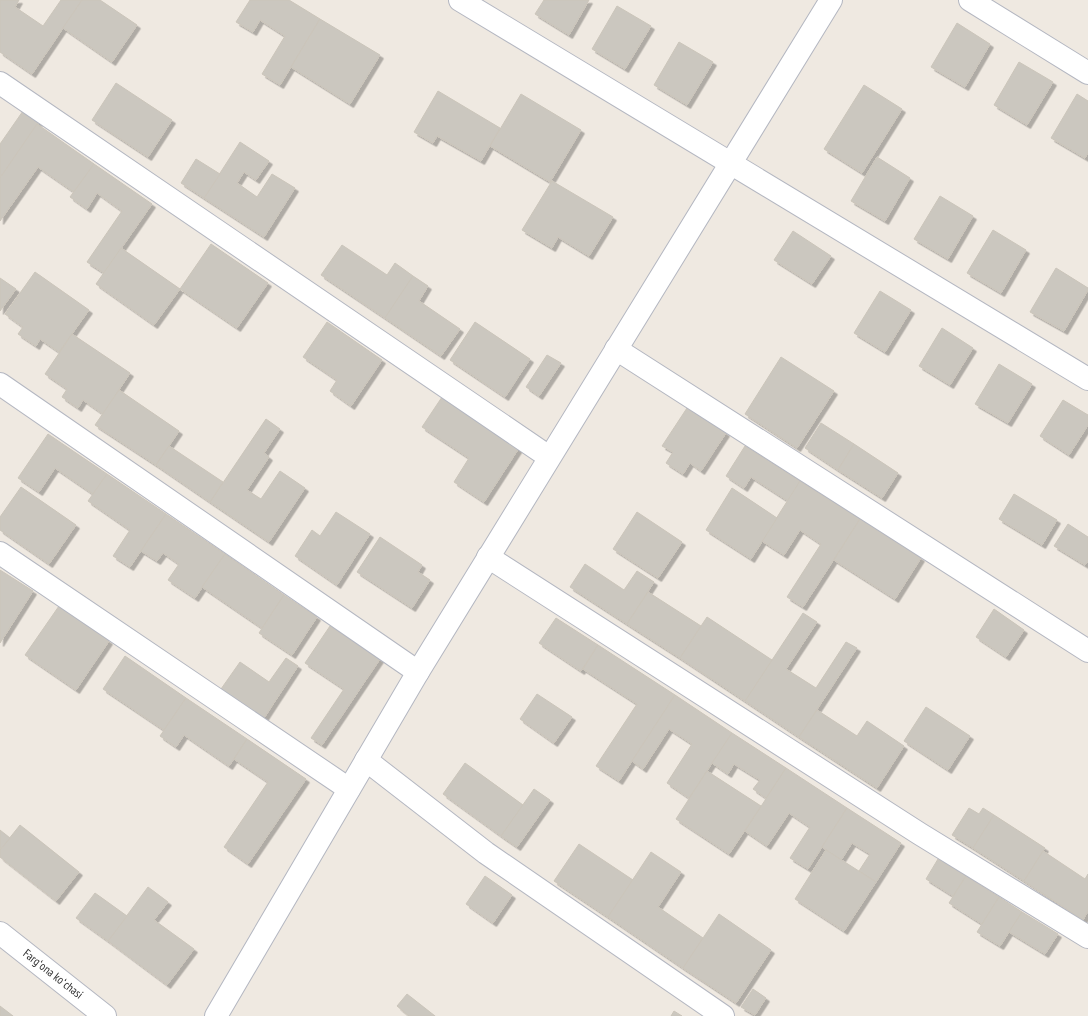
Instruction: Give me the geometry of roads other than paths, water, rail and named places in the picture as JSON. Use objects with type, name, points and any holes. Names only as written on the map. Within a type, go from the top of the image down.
[{"type":"street","points":[[460,0],[1088,379]]},
{"type":"street","points":[[216,1016],[418,672],[831,0]]},
{"type":"street","points":[[970,0],[1088,73]]},
{"type":"street","points":[[0,83],[549,457]]},
{"type":"street","points":[[616,349],[1088,651]]},
{"type":"street","points":[[0,384],[418,672]]},
{"type":"street","points":[[0,553],[349,790]]},
{"type":"street","points":[[488,557],[920,834],[1088,937]]},
{"type":"street","points":[[366,760],[486,853],[724,1016]]},
{"type":"street","name":"Fargʻona koʻchasi","points":[[0,932],[105,1016]]}]
